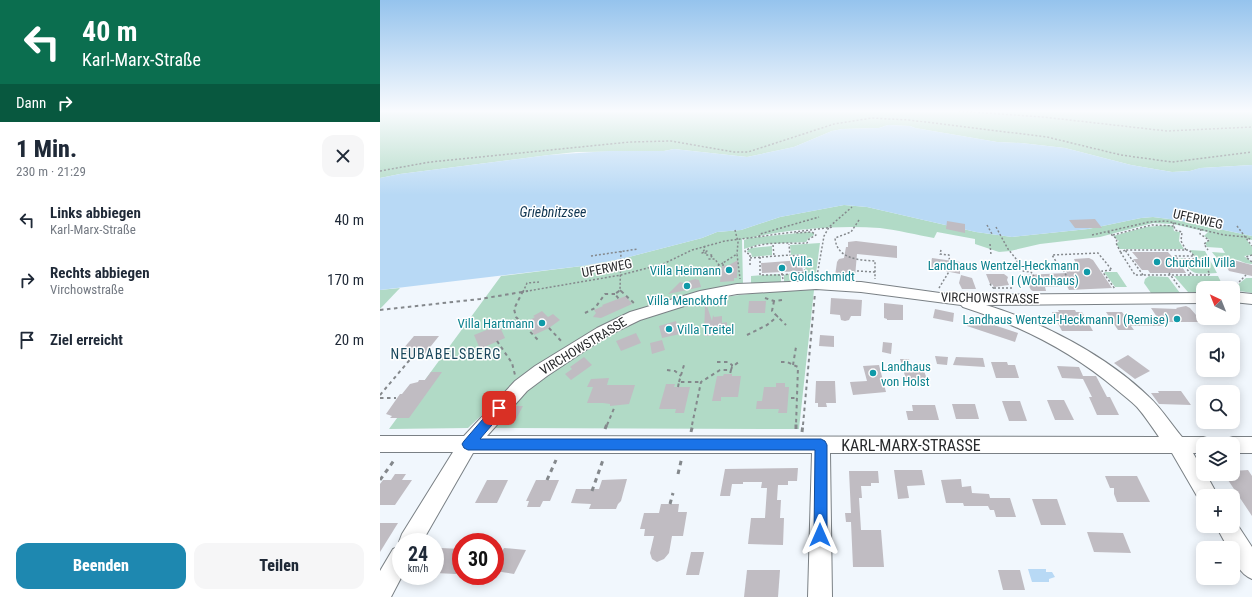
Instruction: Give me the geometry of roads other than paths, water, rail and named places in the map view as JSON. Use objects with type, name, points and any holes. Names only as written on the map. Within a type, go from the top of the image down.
[{"type":"street","name":"VIRCHOWSTRASSE","points":[[415,533],[468,444],[501,406],[521,386],[571,350],[623,321],[664,306],[713,293],[748,288],[816,285],[860,287],[954,300],[1196,298]]},
{"type":"street","points":[[1240,293],[1252,299]]},
{"type":"street","points":[[954,300],[1040,331],[1070,348],[1109,374],[1143,402],[1177,445],[1204,489]]},
{"type":"street","points":[[806,439],[820,597]]},
{"type":"street","name":"KARL-MARX-STRASSE","points":[[380,444],[806,439],[1196,445]]},
{"type":"street","points":[[1240,445],[1252,445]]},
{"type":"street","points":[[1230,533],[1252,568]]},
{"type":"street","points":[[380,593],[392,572]]},
{"type":"water","name":"Griebnitzsee","points":[[813,139],[979,139],[1065,148],[1131,165],[1172,172],[1190,171],[1200,168],[1252,165],[1252,236],[1177,220],[1153,217],[1088,229],[1012,237],[976,232],[867,207],[844,205],[780,217],[741,230],[717,232],[702,238],[621,259],[582,266],[380,290],[380,178],[400,174],[549,155],[609,151],[664,151],[674,149],[747,157],[794,147]]},
{"type":"water","points":[[1028,569],[1046,569],[1046,572],[1052,572],[1055,577],[1049,579],[1049,582],[1032,582]]},
{"type":"place","name":"Churchill Villa","points":[[1157,262]]},
{"type":"place","name":"Villa Goldschmidt","points":[[782,268]]},
{"type":"place","name":"Villa Heimann","points":[[729,270]]},
{"type":"place","name":"Landhaus Wentzel-Heckmann I (Wohnhaus)","points":[[1087,272]]},
{"type":"place","name":"Villa Menckhoff","points":[[687,286]]},
{"type":"place","name":"Landhaus Wentzel-Heckmann I (Remise)","points":[[1177,319]]},
{"type":"place","name":"Villa Hartmann","points":[[542,323]]},
{"type":"place","name":"Villa Treitel","points":[[669,329]]},
{"type":"place","name":"Landhaus von Holst","points":[[873,373]]},
{"type":"district","name":"NEUBABELSBERG","points":[[446,354]]}]
